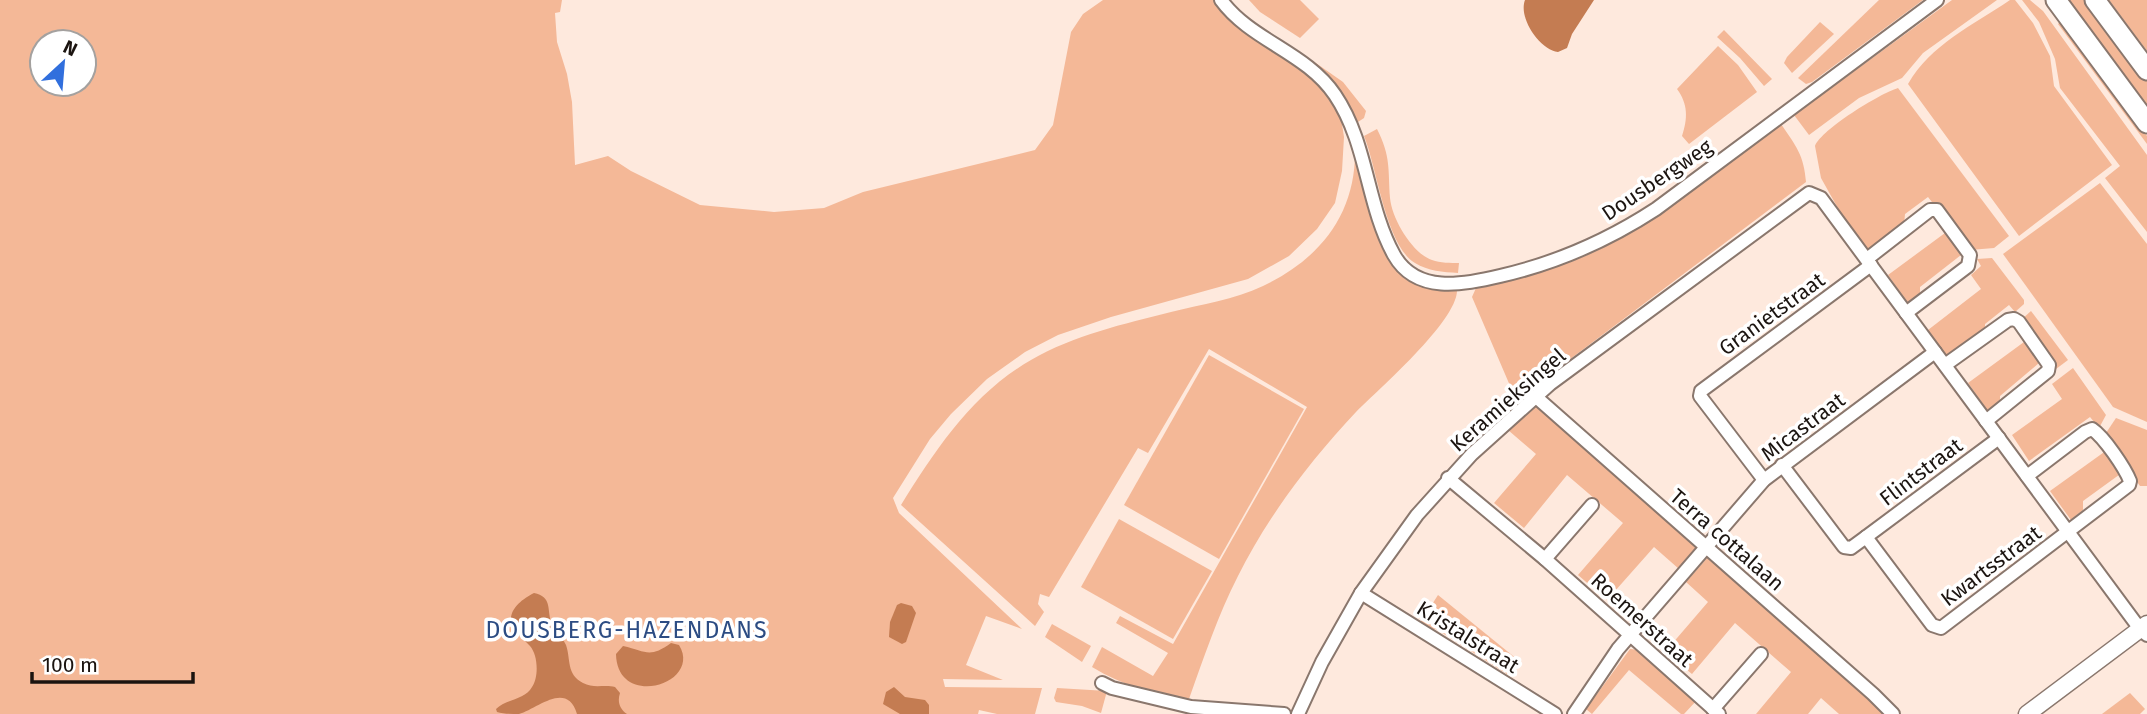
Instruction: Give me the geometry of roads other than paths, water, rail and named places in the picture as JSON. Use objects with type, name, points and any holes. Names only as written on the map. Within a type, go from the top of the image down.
[{"type":"main road","points":[[2056,0],[2147,122]]},
{"type":"main road","points":[[2095,0],[2147,71]]},
{"type":"street","name":"Dousbergweg","points":[[1221,0],[1244,24],[1294,55],[1328,86],[1354,130],[1372,197],[1395,257],[1414,275],[1445,285],[1466,284],[1550,263],[1621,230],[1656,209],[1937,0]]},
{"type":"street","name":"Keramieksingel","points":[[1298,714],[1326,655],[1361,593],[1404,531],[1448,478],[1535,396],[1804,194],[1809,192],[1821,198],[1869,262]]},
{"type":"street","name":"Granietstraat","points":[[1764,480],[1700,396],[1701,391],[1869,262],[1930,210],[1937,210],[1970,255],[1968,266],[1906,313]]},
{"type":"street","points":[[1869,262],[2068,532],[2145,629],[2027,714]]},
{"type":"street","points":[[1945,365],[2008,320],[2019,322],[2049,365],[2048,371],[1986,421]]},
{"type":"street","name":"Micastraat","points":[[1574,714],[1606,664],[1764,480],[1935,352]]},
{"type":"street","name":"Terra cottalaan","points":[[1535,396],[1893,714]]},
{"type":"street","name":"Kwartsstraat","points":[[1866,537],[1931,625],[1941,628],[2129,485],[2129,478],[2105,442],[2092,429],[2027,476]]},
{"type":"street","name":"Flintstraat","points":[[1866,537],[1999,438]]},
{"type":"street","points":[[1782,466],[1844,547],[1851,548],[1866,537]]},
{"type":"street","name":"Roemerstraat","points":[[1448,478],[1545,559],[1716,711],[1761,654]]},
{"type":"street","points":[[1545,559],[1592,505]]},
{"type":"street","name":"Kristalstraat","points":[[1361,593],[1555,714]]},
{"type":"street","points":[[1102,683],[1112,688],[1191,707],[1284,714]]},
{"type":"district","name":"DOUSBERG-HAZENDANS","points":[[627,630]]}]
